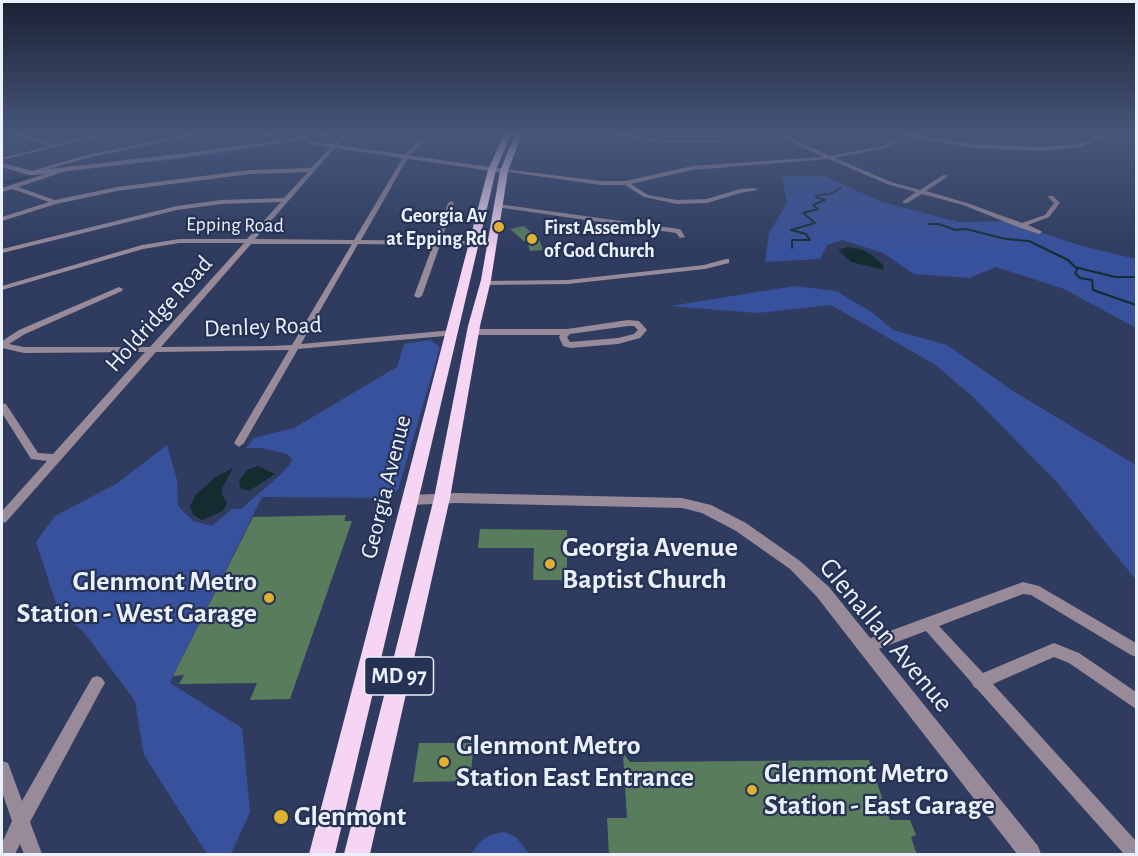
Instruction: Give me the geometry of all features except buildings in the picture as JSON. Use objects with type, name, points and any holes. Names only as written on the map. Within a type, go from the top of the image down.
[{"type":"main road","name":"Georgia Avenue","points":[[322,855],[475,243],[497,174]]},
{"type":"main road","name":"Georgia Avenue","points":[[357,855],[442,498],[492,243],[498,206],[498,174]]},
{"type":"street","points":[[2,190],[54,174]]},
{"type":"street","points":[[2,219],[55,202],[117,189],[234,174]]},
{"type":"street","name":"Holdridge Road","points":[[2,519],[309,174]]},
{"type":"street","points":[[240,443],[396,174]]},
{"type":"street","points":[[529,174],[601,183],[626,183],[666,174]]},
{"type":"street","points":[[868,174],[889,183],[965,204],[1039,232]]},
{"type":"street","points":[[905,202],[945,176]]},
{"type":"street","points":[[626,183],[646,196],[677,202],[707,201],[755,189]]},
{"type":"street","points":[[13,187],[55,202]]},
{"type":"street","points":[[1020,226],[1047,216],[1057,203],[1051,196]]},
{"type":"street","points":[[2,251],[177,208],[221,202],[286,200]]},
{"type":"street","points":[[418,296],[451,203]]},
{"type":"street","points":[[498,206],[679,231],[682,237]]},
{"type":"street","name":"Epping Road","points":[[2,288],[158,244],[193,240],[356,244],[492,243]]},
{"type":"street","points":[[485,283],[568,282],[711,266],[726,261]]},
{"type":"street","points":[[2,345],[21,332],[119,289]]},
{"type":"street","points":[[474,332],[567,332],[628,323],[636,323],[643,330],[637,336],[618,341],[570,345],[566,344],[563,337],[567,332]]},
{"type":"street","name":"Denley Road","points":[[2,345],[24,350],[296,347],[453,333]]},
{"type":"street","points":[[2,406],[35,456],[57,458]]},
{"type":"street","name":"Glenallan Avenue","points":[[411,500],[442,498],[682,503],[706,509],[741,527],[795,565],[822,592],[1030,855]]},
{"type":"street","points":[[865,646],[1023,588],[1034,590],[1137,650]]},
{"type":"street","points":[[928,624],[1136,855]]},
{"type":"street","points":[[980,682],[1054,650],[1074,658],[1137,701]]},
{"type":"street","points":[[6,855],[21,821],[97,683]]},
{"type":"street","points":[[2,769],[33,855]]},
{"type":"shaded area","points":[[822,175],[882,202],[959,222],[1006,221],[1082,246],[1136,259],[1136,328],[1064,289],[996,267],[969,278],[914,274],[883,253],[842,240],[827,245],[820,259],[765,262],[769,233],[787,203],[782,176]]},
{"type":"shaded area","points":[[847,247],[861,249],[872,255],[883,265],[884,270],[851,262],[838,250]]},
{"type":"shaded area","points":[[795,286],[836,291],[873,313],[893,330],[947,345],[1013,391],[1136,465],[1136,580],[1056,481],[973,397],[934,364],[831,305],[757,313],[670,306]]},
{"type":"shaded area","points":[[430,340],[440,347],[398,490],[384,498],[262,497],[173,676],[170,683],[242,728],[250,812],[231,854],[207,854],[144,755],[135,701],[83,631],[59,612],[36,542],[55,516],[116,484],[167,445],[177,480],[178,506],[193,521],[212,526],[232,509],[241,509],[291,463],[292,459],[287,454],[262,448],[246,448],[254,438],[294,428],[397,367],[404,344]]},
{"type":"shaded area","points":[[258,466],[275,474],[249,491],[240,488],[239,481],[247,470]]},
{"type":"shaded area","points":[[233,468],[222,488],[222,494],[227,503],[223,511],[202,520],[193,515],[190,506],[195,496],[215,477]]},
{"type":"shaded area","points":[[504,832],[516,837],[529,854],[471,854],[481,841],[490,835]]},
{"type":"waterway","points":[[2,184],[27,177]]},
{"type":"waterway","points":[[816,197],[830,194],[841,188]]},
{"type":"waterway","points":[[792,248],[792,240],[810,240],[806,234],[791,230],[815,223],[803,213],[818,209],[813,205],[825,200],[816,197]]},
{"type":"waterway","points":[[816,197],[820,198]]},
{"type":"waterway","points":[[929,224],[939,224],[955,230],[966,229],[1006,239],[1029,241],[1068,260],[1075,267],[1115,277],[1136,277]]},
{"type":"waterway","points":[[1078,268],[1075,273],[1080,278],[1092,280],[1093,290],[1136,305]]},
{"type":"place","name":"Georgia Av at Epping Rd","points":[[499,227]]},
{"type":"place","name":"First Assembly of God Church","points":[[532,239]]},
{"type":"place","name":"Georgia Avenue Baptist Church","points":[[550,564]]},
{"type":"place","name":"Glenmont Metro Station - West Garage","points":[[269,598]]},
{"type":"place","name":"Glenmont Metro Station East Entrance","points":[[444,762]]},
{"type":"place","name":"Glenmont Metro Station - East Garage","points":[[752,790]]},
{"type":"place","name":"Glenmont","points":[[281,817]]}]
